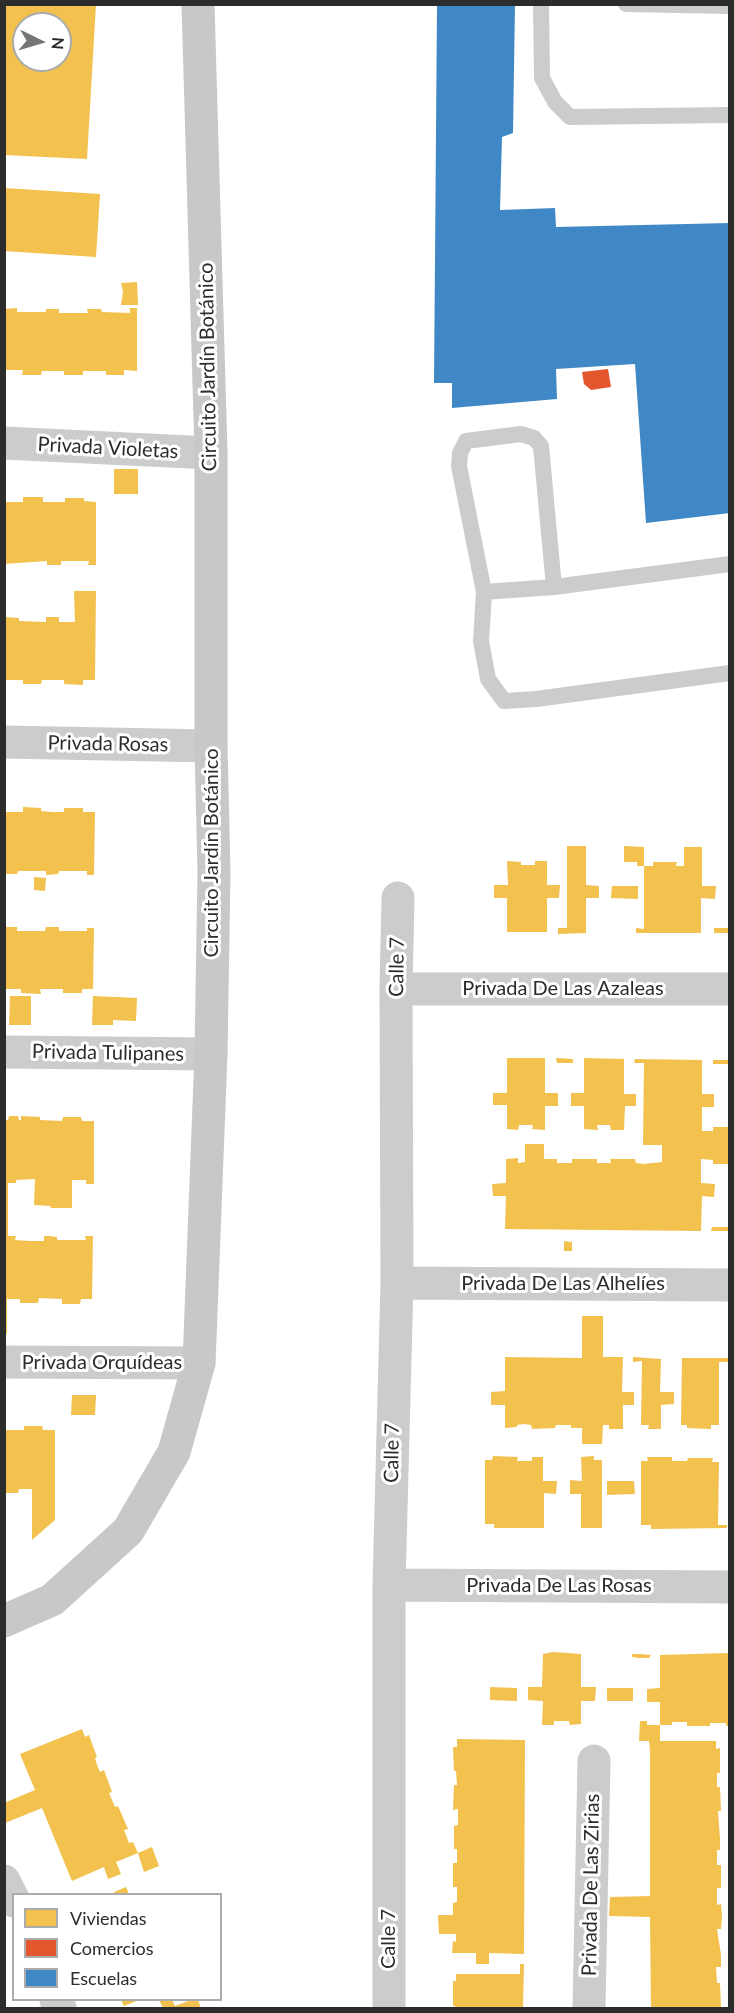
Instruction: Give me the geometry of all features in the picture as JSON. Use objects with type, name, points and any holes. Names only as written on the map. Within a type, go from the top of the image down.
[{"type":"street","name":"Circuito Jardín Botánico","points":[[4,1621],[52,1600],[128,1531],[174,1452],[199,1364],[211,1054],[214,872],[211,746],[211,453],[198,4]]},
{"type":"street","name":"Privada Violetas","points":[[4,443],[211,453]]},
{"type":"street","name":"Privada Rosas","points":[[4,742],[211,746]]},
{"type":"street","name":"Calle 7","points":[[389,2008],[389,1585],[397,1282],[398,898]]},
{"type":"street","name":"Privada De Las Azaleas","points":[[396,988],[729,989]]},
{"type":"street","name":"Privada Tulipanes","points":[[4,1052],[211,1054]]},
{"type":"street","name":"Privada De Las Alhelíes","points":[[397,1282],[729,1285]]},
{"type":"street","name":"Privada Orquídeas","points":[[4,1362],[199,1364]]},
{"type":"street","name":"Privada De Las Rosas","points":[[389,1585],[729,1587]]},
{"type":"street","name":"Privada De Las Zirias","points":[[589,2008],[594,1761]]},
{"type":"street","points":[[4,1881],[12,1898]]},
{"type":"lane","points":[[541,4],[542,78],[555,102],[570,117],[729,115]]},
{"type":"lane","points":[[626,4],[729,6]]},
{"type":"lane","points":[[554,587],[541,446],[534,438],[521,434],[466,441],[460,453],[459,466],[484,592],[481,640],[488,679],[504,701],[536,699],[729,673]]},
{"type":"lane","points":[[484,592],[554,587],[729,564]]},
{"type":"building: Viviendas","points":[[4,4],[96,4],[87,159],[4,155]]},
{"type":"building: Viviendas","points":[[4,188],[100,194],[96,257],[4,251]]},
{"type":"building: Viviendas","points":[[137,282],[138,305],[121,305],[123,292],[121,283]]},
{"type":"building: Viviendas","points":[[17,308],[17,312],[46,312],[46,309],[59,309],[59,313],[88,313],[87,309],[101,309],[102,312],[130,313],[130,308],[137,308],[137,371],[124,370],[124,375],[106,375],[106,371],[83,371],[83,375],[64,375],[64,371],[42,371],[41,375],[22,375],[23,370],[4,370],[4,309]]},
{"type":"building: Viviendas","points":[[114,469],[138,469],[138,494],[114,494]]},
{"type":"building: Viviendas","points":[[23,497],[43,497],[43,502],[65,502],[65,498],[84,498],[84,501],[96,502],[96,565],[88,565],[89,561],[61,561],[61,565],[47,565],[47,561],[4,564],[4,502],[23,502]]},
{"type":"building: Viviendas","points":[[74,591],[96,591],[95,680],[83,680],[83,685],[64,684],[64,680],[42,680],[41,684],[23,684],[23,680],[4,680],[5,617],[19,618],[19,621],[46,622],[46,617],[59,617],[59,622],[75,622]]},
{"type":"building: Viviendas","points":[[23,807],[41,808],[41,811],[52,812],[64,812],[64,808],[83,808],[83,812],[95,812],[94,875],[87,875],[87,871],[59,871],[58,874],[46,875],[46,871],[18,871],[17,874],[4,874],[4,812],[23,812]]},
{"type":"building: Viviendas","points":[[567,846],[586,846],[586,885],[599,886],[599,898],[586,898],[586,933],[558,934],[558,928],[567,928]]},
{"type":"building: Viviendas","points":[[624,846],[644,847],[644,866],[637,866],[637,862],[624,862]]},
{"type":"building: Viviendas","points":[[684,847],[702,847],[702,886],[716,886],[715,899],[701,898],[701,933],[636,933],[636,928],[644,929],[644,866],[653,866],[653,862],[677,862],[676,866],[684,866]]},
{"type":"building: Viviendas","points":[[507,861],[521,862],[521,865],[535,865],[535,861],[547,861],[547,885],[560,885],[559,898],[547,898],[547,932],[507,932],[507,898],[494,898],[494,885],[508,885]]},
{"type":"building: Viviendas","points":[[34,877],[46,878],[45,891],[34,890]]},
{"type":"building: Viviendas","points":[[612,886],[638,886],[638,899],[611,898]]},
{"type":"building: Viviendas","points":[[4,927],[17,927],[17,931],[45,931],[46,927],[59,927],[59,931],[87,931],[87,928],[94,928],[93,989],[82,989],[82,993],[63,993],[63,989],[40,989],[41,994],[21,993],[21,989],[4,989]]},
{"type":"building: Viviendas","points":[[714,928],[729,928],[729,933],[714,933]]},
{"type":"building: Viviendas","points":[[10,996],[31,996],[31,1025],[9,1025]]},
{"type":"building: Viviendas","points":[[93,996],[137,998],[136,1021],[113,1020],[113,1025],[92,1025]]},
{"type":"building: Viviendas","points":[[507,1058],[545,1058],[545,1093],[558,1093],[558,1106],[545,1106],[545,1130],[532,1129],[533,1125],[519,1125],[518,1130],[507,1129],[507,1105],[493,1105],[493,1093],[507,1093]]},
{"type":"building: Viviendas","points":[[556,1058],[573,1059],[573,1063],[557,1063]]},
{"type":"building: Viviendas","points":[[584,1058],[624,1059],[624,1094],[636,1094],[636,1106],[625,1106],[624,1130],[611,1130],[610,1125],[597,1125],[598,1130],[584,1129],[584,1106],[571,1106],[571,1093],[584,1093]]},
{"type":"building: Viviendas","points":[[635,1059],[702,1060],[702,1094],[714,1094],[714,1107],[702,1107],[702,1131],[713,1131],[713,1127],[728,1127],[728,1164],[713,1164],[713,1160],[701,1159],[701,1183],[715,1184],[714,1197],[702,1196],[701,1231],[505,1229],[506,1196],[493,1196],[492,1184],[506,1183],[506,1159],[518,1158],[518,1163],[525,1162],[525,1144],[544,1144],[544,1159],[557,1159],[557,1163],[572,1163],[572,1159],[597,1159],[597,1163],[611,1163],[610,1159],[635,1159],[636,1163],[643,1164],[662,1162],[662,1145],[643,1145],[644,1063],[634,1063]]},
{"type":"building: Viviendas","points":[[713,1060],[729,1060],[729,1064],[713,1064]]},
{"type":"building: Viviendas","points":[[9,1116],[18,1116],[19,1120],[21,1116],[62,1121],[63,1117],[81,1117],[82,1121],[94,1121],[94,1184],[86,1184],[86,1180],[72,1180],[72,1208],[34,1205],[35,1179],[8,1183],[8,1236],[16,1236],[15,1240],[44,1241],[44,1236],[57,1237],[57,1240],[86,1240],[85,1236],[93,1236],[92,1299],[81,1299],[80,1304],[62,1304],[62,1299],[39,1298],[38,1303],[20,1303],[20,1299],[7,1299],[7,1334],[4,1334],[4,1120],[8,1120]]},
{"type":"building: Viviendas","points":[[712,1227],[728,1227],[728,1231],[711,1231]]},
{"type":"building: Viviendas","points":[[564,1241],[572,1242],[572,1251],[564,1251]]},
{"type":"building: Viviendas","points":[[582,1316],[603,1316],[603,1357],[623,1357],[622,1392],[634,1392],[634,1405],[623,1405],[623,1429],[609,1429],[609,1425],[603,1425],[602,1444],[582,1444],[582,1428],[571,1428],[571,1425],[532,1429],[531,1425],[524,1424],[505,1428],[505,1405],[491,1405],[491,1392],[505,1391],[505,1357],[582,1358]]},
{"type":"building: Viviendas","points":[[633,1357],[661,1359],[660,1392],[674,1392],[674,1404],[661,1405],[661,1429],[648,1429],[649,1425],[641,1425],[642,1361],[633,1362]]},
{"type":"building: Viviendas","points":[[682,1358],[728,1358],[728,1362],[719,1362],[719,1425],[711,1425],[711,1429],[687,1428],[687,1425],[681,1425]]},
{"type":"building: Viviendas","points":[[72,1395],[96,1395],[95,1415],[71,1415]]},
{"type":"building: Viviendas","points":[[24,1426],[42,1426],[43,1430],[55,1430],[55,1520],[32,1540],[32,1489],[19,1489],[18,1493],[5,1493],[4,1489],[4,1430],[24,1430]]},
{"type":"building: Viviendas","points":[[493,1456],[518,1457],[517,1461],[532,1461],[532,1457],[543,1457],[543,1481],[557,1481],[556,1494],[544,1493],[544,1528],[494,1528],[494,1524],[485,1524],[485,1460],[492,1460]]},
{"type":"building: Viviendas","points":[[594,1456],[594,1460],[602,1460],[602,1528],[581,1528],[581,1494],[570,1494],[570,1480],[582,1481],[581,1457]]},
{"type":"building: Viviendas","points":[[647,1457],[672,1457],[672,1461],[687,1461],[688,1458],[713,1458],[712,1462],[719,1462],[718,1525],[727,1525],[727,1528],[651,1529],[651,1525],[641,1525],[641,1461],[648,1461]]},
{"type":"building: Viviendas","points":[[607,1481],[634,1481],[635,1494],[607,1495]]},
{"type":"building: Viviendas","points":[[553,1652],[581,1654],[581,1687],[596,1687],[595,1701],[581,1701],[581,1724],[570,1725],[569,1721],[554,1721],[554,1725],[542,1725],[543,1701],[528,1700],[528,1687],[542,1687],[543,1654]]},
{"type":"building: Viviendas","points":[[728,1653],[729,1726],[726,1726],[726,1723],[710,1723],[710,1726],[687,1726],[687,1722],[660,1725],[660,1702],[647,1702],[647,1689],[660,1688],[660,1655]]},
{"type":"building: Viviendas","points":[[632,1654],[651,1655],[649,1658],[639,1658],[632,1657]]},
{"type":"building: Viviendas","points":[[490,1687],[517,1688],[517,1701],[490,1700]]},
{"type":"building: Viviendas","points":[[607,1688],[633,1688],[633,1701],[607,1701]]},
{"type":"building: Viviendas","points":[[640,1721],[647,1721],[647,1725],[660,1725],[660,1741],[716,1741],[716,1749],[720,1748],[720,1773],[717,1773],[717,1787],[720,1787],[721,1811],[718,1811],[720,1850],[717,1850],[717,1865],[721,1865],[721,1888],[717,1888],[717,1905],[721,1904],[722,1917],[721,1929],[717,1929],[721,1967],[716,1967],[717,1983],[720,1983],[721,2007],[651,2008],[650,1917],[609,1916],[610,1897],[650,1896],[650,1750],[649,1741],[639,1741]]},
{"type":"building: Viviendas","points":[[82,1729],[85,1737],[89,1735],[100,1772],[104,1770],[112,1792],[109,1793],[115,1807],[118,1806],[128,1829],[124,1830],[129,1843],[133,1842],[138,1853],[116,1862],[121,1874],[108,1879],[104,1867],[72,1881],[42,1808],[5,1823],[4,1803],[35,1790],[20,1754]]},
{"type":"building: Viviendas","points":[[457,1739],[525,1740],[524,1954],[489,1953],[489,1964],[476,1964],[476,1953],[452,1953],[456,1934],[439,1934],[438,1915],[453,1915],[453,1903],[457,1902],[457,1887],[453,1887],[453,1863],[457,1863],[457,1849],[454,1849],[454,1826],[458,1825],[458,1809],[453,1810],[454,1785],[457,1785],[453,1747],[457,1747]]},
{"type":"building: Viviendas","points":[[152,1847],[159,1866],[144,1872],[138,1853]]},
{"type":"building: Viviendas","points":[[126,1887],[129,1893],[114,1893]]},
{"type":"building: Viviendas","points":[[520,1964],[524,1964],[523,2008],[455,2008],[453,2006],[453,1981],[456,1981],[456,1974],[520,1974]]},
{"type":"building: Viviendas","points":[[122,2001],[136,2001],[124,2006]]},
{"type":"building: Viviendas","points":[[160,2001],[172,2001],[175,2006],[188,2001],[198,2001],[201,2008],[163,2008]]},
{"type":"building: Comercios","points":[[608,369],[611,387],[591,390],[584,384],[582,372]]},
{"type":"building: Escuelas","points":[[437,4],[515,4],[513,133],[502,137],[500,210],[555,208],[556,227],[730,223],[730,513],[646,523],[635,364],[556,369],[557,399],[452,408],[452,383],[434,383]]}]
